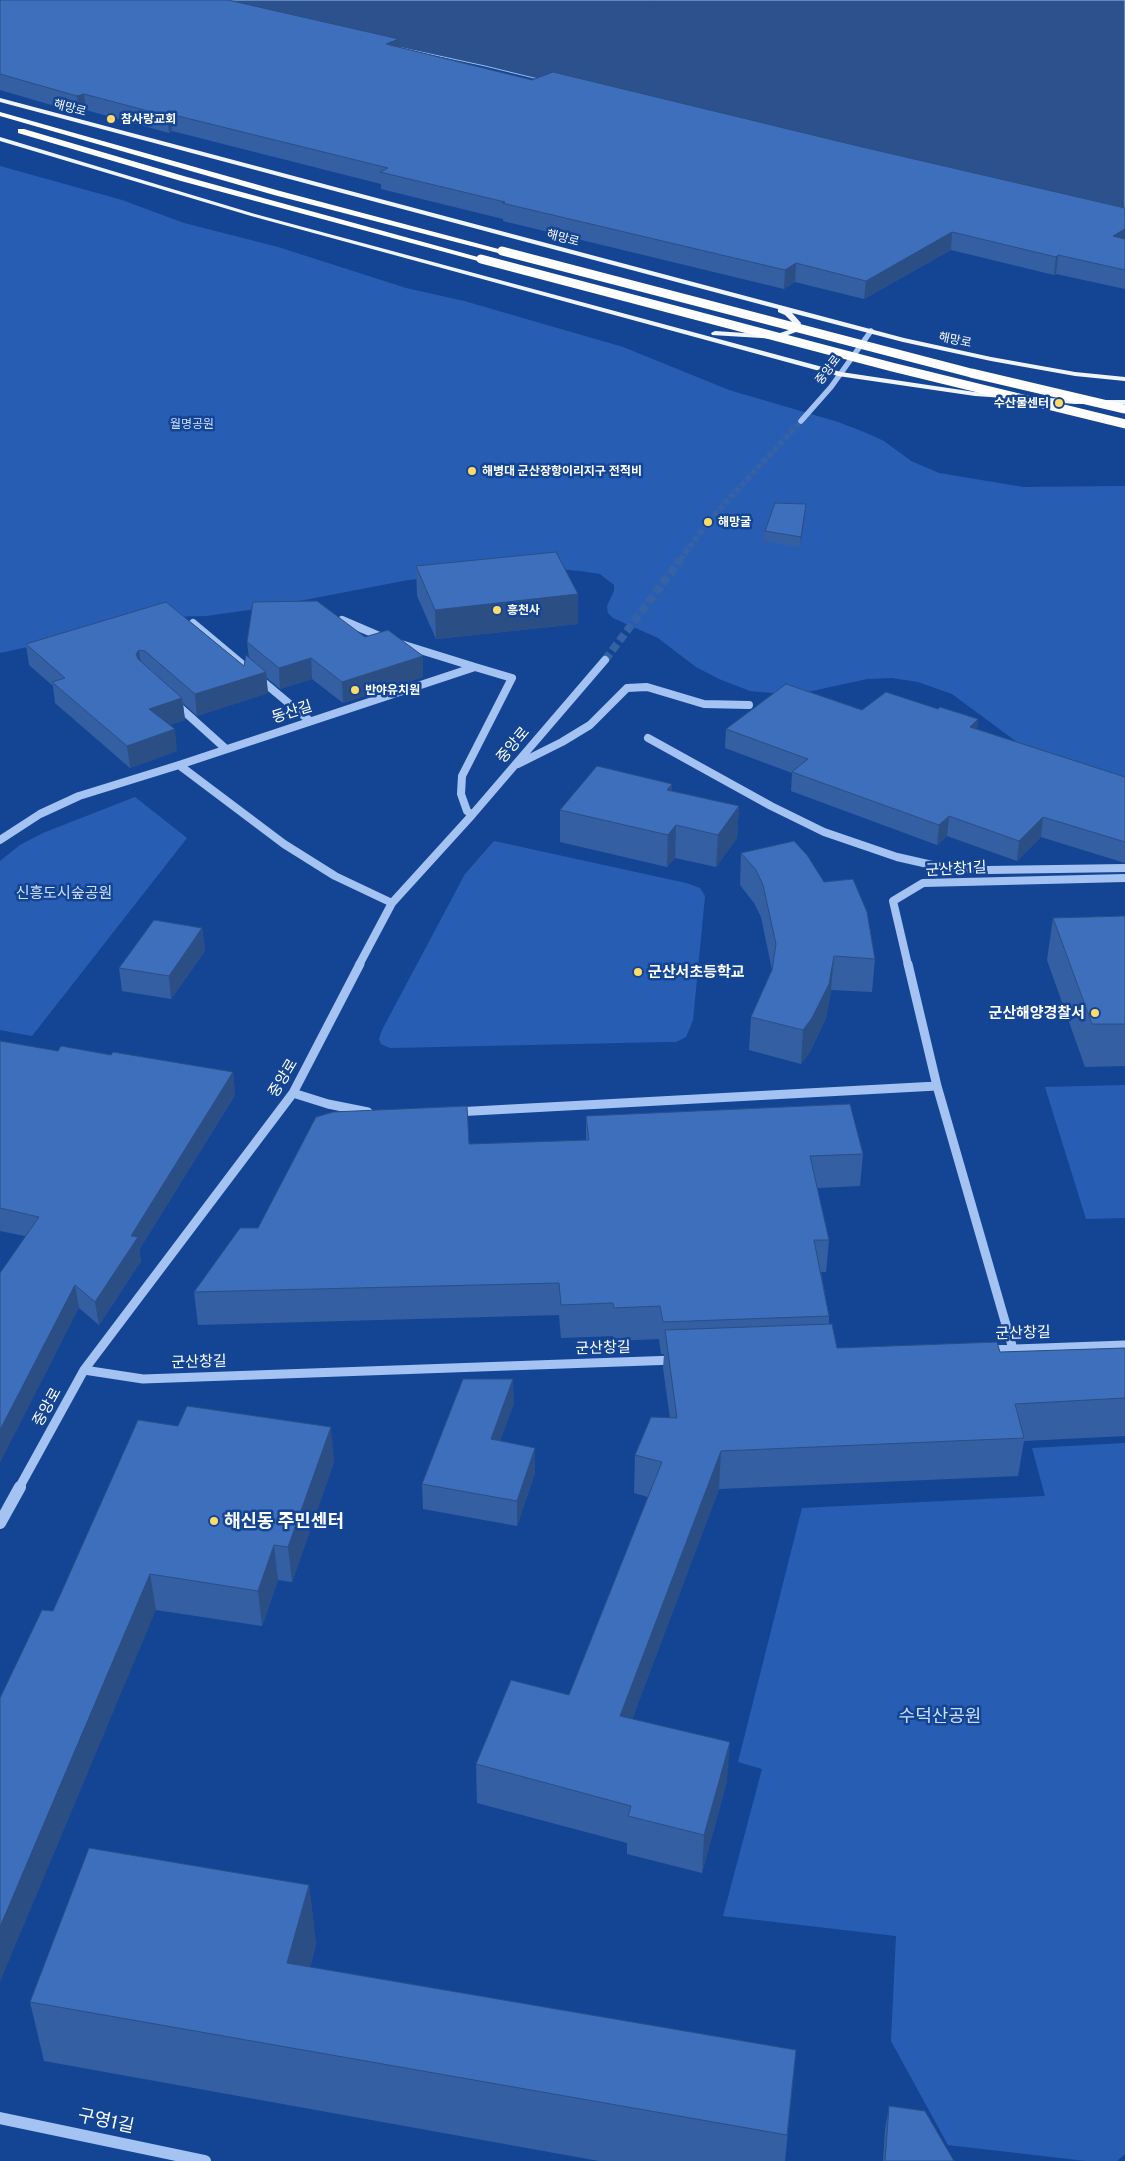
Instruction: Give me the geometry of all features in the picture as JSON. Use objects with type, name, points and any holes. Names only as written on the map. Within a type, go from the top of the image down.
[{"type":"highway","points":[[0,114],[276,193],[971,373],[1125,409]]},
{"type":"highway","points":[[9,128],[481,259],[902,369],[1125,424]]},
{"type":"main road","name":"해망로","points":[[0,100],[871,331],[991,359],[1076,374],[1125,379]]},
{"type":"main road","points":[[0,138],[253,215],[841,374],[975,394],[1075,402],[1125,402]]},
{"type":"main road","points":[[683,330],[774,337],[792,332],[797,323],[788,313],[753,300]]},
{"type":"street","name":"중앙로","points":[[801,421],[841,374],[871,331]]},
{"type":"street","points":[[342,620],[385,638],[512,678],[462,776],[461,794],[467,810],[472,815]]},
{"type":"street","points":[[193,623],[310,721]]},
{"type":"street","name":"중앙로","points":[[0,1523],[84,1370],[293,1093],[392,903],[472,815],[605,660]]},
{"type":"street","name":"동산길","points":[[0,840],[40,814],[79,796],[475,667]]},
{"type":"street","points":[[513,766],[562,742],[590,725],[627,688],[647,687],[704,704],[749,705]]},
{"type":"street","points":[[166,696],[226,749]]},
{"type":"street","points":[[648,738],[771,806],[824,832],[896,857],[940,867],[988,870],[1125,868]]},
{"type":"street","points":[[179,765],[284,844],[335,876],[392,903]]},
{"type":"street","name":"군산창1길","points":[[937,1086],[893,901],[922,883],[1125,878]]},
{"type":"street","points":[[443,1112],[937,1086],[1014,1349]]},
{"type":"street","points":[[293,1093],[358,1111],[376,1112]]},
{"type":"street","name":"군산창길","points":[[974,1350],[1125,1345]]},
{"type":"street","name":"군산창길","points":[[84,1370],[143,1379],[687,1360]]},
{"type":"street","name":"구영1길","points":[[0,2118],[205,2161]]},
{"type":"green space","name":"월명공원","points":[[0,166],[122,200],[184,223],[278,247],[406,288],[464,301],[623,347],[729,390],[838,422],[864,432],[884,441],[911,461],[939,473],[1023,487],[1125,486],[1125,778],[1029,751],[952,694],[918,682],[892,678],[867,679],[812,691],[786,694],[750,691],[719,679],[696,667],[658,638],[613,618],[608,613],[607,606],[614,591],[614,585],[600,574],[580,571],[548,568],[493,570],[408,580],[263,608],[206,616],[163,617],[0,653]]},
{"type":"green space","name":"신흥도시숲공원","points":[[135,797],[187,838],[32,1036],[0,1030],[0,861],[20,845],[43,833]]},
{"type":"green space","points":[[494,841],[686,883],[700,888],[705,896],[693,1020],[686,1037],[676,1042],[390,1048],[381,1044],[379,1039],[382,1030],[465,874]]},
{"type":"green space","points":[[1125,1085],[1125,1218],[1086,1219],[1045,1087]]},
{"type":"green space","name":"수덕산공원","points":[[1125,1443],[1125,2154],[1117,2161],[1086,2161],[948,2145],[891,2041],[896,1936],[723,1916],[762,1769],[738,1762],[802,1508],[1045,1496],[1032,1448]]},
{"type":"shaded area","points":[[182,0],[1125,0],[1125,215],[811,146],[485,66]]},
{"type":"building","points":[[0,0],[228,0],[399,39],[386,44],[532,80],[553,72],[1125,208],[1125,229],[1113,236],[1125,239],[1125,270],[1058,255],[1056,257],[952,232],[866,281],[796,263],[785,270],[502,203],[505,202],[380,172],[388,168],[170,114],[167,116],[84,94],[77,96],[0,74]]},
{"type":"building","points":[[775,503],[806,504],[801,537],[765,531]]},
{"type":"building","points":[[556,552],[578,594],[435,610],[416,566]]},
{"type":"building","points":[[317,601],[365,637],[388,630],[423,656],[342,682],[311,658],[279,668],[247,642],[253,602]]},
{"type":"building","points":[[166,602],[244,666],[246,655],[266,672],[195,694],[145,651],[139,650],[136,654],[138,659],[182,698],[149,709],[175,729],[127,746],[52,682],[65,678],[26,644]]},
{"type":"building","points":[[786,684],[862,710],[886,692],[938,709],[940,707],[978,719],[970,727],[1125,777],[1125,842],[1043,817],[1019,841],[949,816],[939,825],[792,772],[808,759],[726,729]]},
{"type":"building","points":[[597,766],[672,784],[667,790],[739,806],[718,835],[676,825],[668,835],[560,810]]},
{"type":"building","points":[[794,841],[807,855],[824,882],[853,879],[867,912],[875,959],[834,956],[829,984],[812,1018],[803,1030],[751,1017],[772,970],[776,944],[763,885],[756,870],[741,853]]},
{"type":"building","points":[[1125,916],[1125,1024],[1092,1024],[1053,918]]},
{"type":"building","points":[[154,920],[202,928],[169,976],[119,968]]},
{"type":"building","points":[[0,1041],[58,1051],[61,1046],[111,1055],[113,1052],[233,1072],[131,1236],[138,1237],[95,1302],[75,1285],[0,1430],[0,1273],[39,1217],[0,1208]]},
{"type":"building","points":[[850,1104],[863,1154],[810,1156],[829,1240],[814,1240],[829,1316],[663,1322],[660,1306],[614,1308],[613,1303],[561,1305],[559,1283],[194,1292],[240,1228],[258,1228],[316,1117],[333,1112],[467,1106],[469,1144],[589,1140],[586,1116]]},
{"type":"building","points":[[832,1324],[837,1348],[997,1342],[1000,1352],[1125,1348],[1125,1398],[1015,1404],[1024,1438],[721,1451],[620,1716],[730,1742],[704,1835],[628,1816],[631,1806],[476,1764],[511,1680],[569,1695],[662,1462],[635,1455],[651,1417],[677,1418],[665,1330]]},
{"type":"building","points":[[463,1379],[513,1379],[491,1439],[535,1448],[517,1501],[422,1484]]},
{"type":"building","points":[[187,1406],[331,1427],[288,1547],[274,1545],[258,1591],[150,1574],[0,1927],[0,1698],[42,1610],[53,1611],[138,1420],[178,1426]]},
{"type":"building","points":[[89,1848],[309,1885],[287,1963],[796,2050],[787,2135],[30,2002]]},
{"type":"building","points":[[889,2106],[925,2111],[954,2161],[885,2161]]},
{"type":"tunnel","points":[[680,560],[708,522],[801,421]]},
{"type":"tunnel","points":[[605,660],[681,559]]},
{"type":"place","name":"참사랑교회","points":[[111,119]]},
{"type":"place","name":"수산물센터","points":[[1059,403]]},
{"type":"place","name":"해병대 군산장항이리지구 전적비","points":[[472,471]]},
{"type":"place","name":"해망굴","points":[[708,522]]},
{"type":"place","name":"흥천사","points":[[497,610]]},
{"type":"place","name":"반야유치원","points":[[355,690]]},
{"type":"place","name":"군산서초등학교","points":[[638,972]]},
{"type":"place","name":"군산해양경찰서","points":[[1095,1013]]},
{"type":"place","name":"해신동 주민센터","points":[[214,1521]]}]
